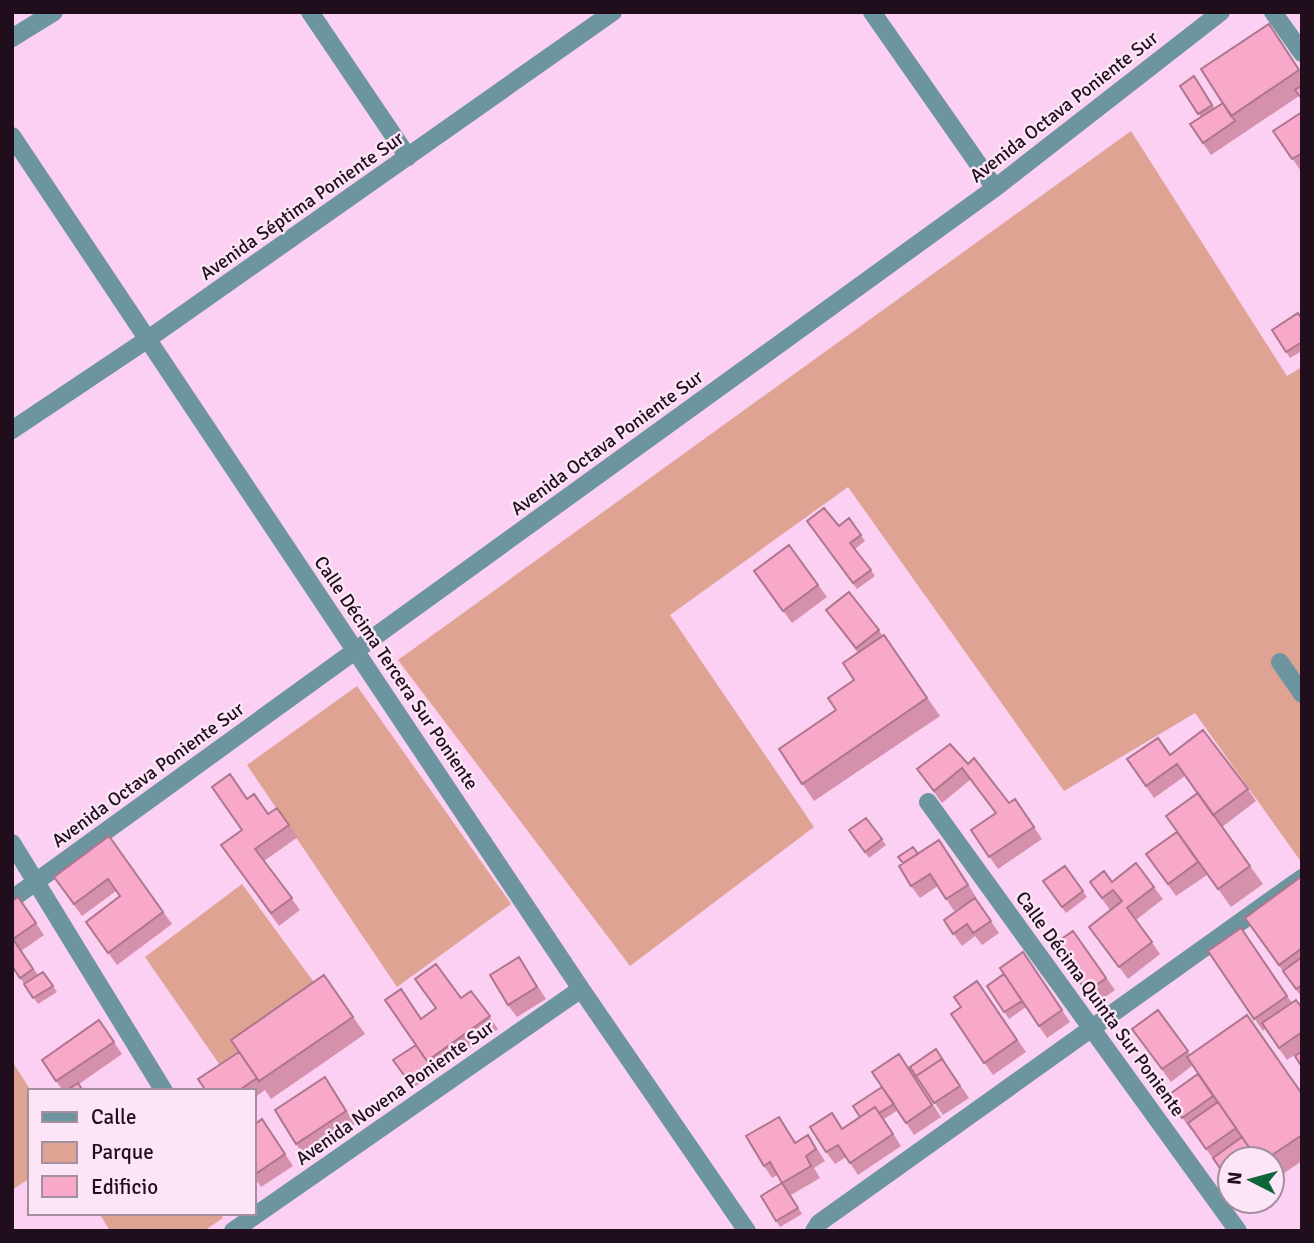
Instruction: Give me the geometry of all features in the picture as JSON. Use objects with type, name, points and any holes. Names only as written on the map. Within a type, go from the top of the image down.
[{"type":"street","points":[[12,38],[54,12]]},
{"type":"street","points":[[310,12],[408,157]]},
{"type":"street","name":"Avenida Séptima Poniente Sur","points":[[12,430],[148,339],[613,12]]},
{"type":"street","points":[[872,12],[995,188]]},
{"type":"street","name":"Avenida Octava Poniente Sur","points":[[12,899],[995,188],[1221,12]]},
{"type":"street","points":[[1273,12],[1302,53]]},
{"type":"street","name":"Calle Décima Tercera Sur Poniente","points":[[12,136],[581,989],[747,1231]]},
{"type":"street","points":[[1280,662],[1302,694]]},
{"type":"street","name":"Calle Décima Quinta Sur Poniente","points":[[928,802],[1238,1231]]},
{"type":"street","points":[[12,843],[163,1089]]},
{"type":"street","points":[[814,1231],[819,1223],[1302,878]]},
{"type":"street","name":"Avenida Novena Poniente Sur","points":[[256,1215],[581,989]]},
{"type":"street","name":"Avenida Novena Poniente Sur","points":[[241,1225],[255,1215]]},
{"type":"green space","points":[[1131,131],[1287,376],[1302,367],[1302,863],[1195,713],[1064,791],[848,487],[670,615],[814,827],[630,966],[398,660]]},
{"type":"green space","points":[[357,686],[511,904],[397,987],[247,765]]},
{"type":"green space","points":[[242,884],[324,996],[222,1068],[145,957]]},
{"type":"green space","points":[[12,1061],[30,1089],[28,1179],[12,1190]]},
{"type":"green space","points":[[100,1215],[222,1215],[223,1218],[204,1231],[110,1231]]},
{"type":"building","points":[[1269,24],[1299,70],[1231,116],[1201,69]]},
{"type":"building","points":[[1194,76],[1212,105],[1198,114],[1180,86]]},
{"type":"building","points":[[1302,85],[1302,99],[1295,90]]},
{"type":"building","points":[[1223,103],[1235,121],[1203,143],[1190,124]]},
{"type":"building","points":[[1302,112],[1302,153],[1292,159],[1273,131]]},
{"type":"building","points":[[1298,313],[1302,319],[1302,342],[1286,352],[1272,330]]},
{"type":"building","points":[[824,508],[839,526],[849,518],[861,535],[850,543],[871,570],[853,583],[807,521]]},
{"type":"building","points":[[789,545],[818,585],[783,611],[754,571]]},
{"type":"building","points":[[849,592],[879,630],[856,648],[826,610]]},
{"type":"building","points":[[884,635],[927,698],[802,784],[779,749],[836,710],[828,698],[854,680],[843,663]]},
{"type":"building","points":[[1203,730],[1248,789],[1213,815],[1177,764],[1146,786],[1127,759],[1158,738],[1170,755]]},
{"type":"building","points":[[950,744],[968,764],[974,758],[1009,803],[1015,799],[1034,827],[989,857],[971,830],[996,813],[962,768],[934,791],[917,769]]},
{"type":"building","points":[[230,774],[247,799],[254,794],[268,814],[277,808],[289,825],[255,849],[292,898],[271,913],[221,845],[242,830],[212,787]]},
{"type":"building","points":[[1198,793],[1250,866],[1218,889],[1166,816]]},
{"type":"building","points":[[866,818],[882,839],[865,852],[849,830]]},
{"type":"building","points":[[1177,832],[1198,862],[1168,884],[1146,854]]},
{"type":"building","points":[[109,836],[163,912],[108,953],[86,922],[120,896],[108,879],[74,904],[54,877]]},
{"type":"building","points":[[939,840],[968,885],[946,899],[930,874],[911,886],[899,866]]},
{"type":"building","points":[[913,847],[918,854],[903,863],[898,857]]},
{"type":"building","points":[[1136,863],[1154,887],[1127,908],[1152,942],[1119,967],[1089,927],[1122,901],[1113,890],[1102,898],[1090,882],[1104,871],[1112,882]]},
{"type":"building","points":[[1065,866],[1083,891],[1062,907],[1043,881]]},
{"type":"building","points":[[1302,876],[1302,948],[1279,965],[1245,918]]},
{"type":"building","points":[[18,897],[36,923],[13,939],[33,969],[20,978],[12,966],[12,901]]},
{"type":"building","points":[[975,898],[991,921],[973,933],[967,924],[953,934],[944,920]]},
{"type":"building","points":[[1241,928],[1287,996],[1254,1019],[1208,951]]},
{"type":"building","points":[[1073,931],[1106,978],[1087,992],[1053,945]]},
{"type":"building","points":[[1023,952],[1062,1010],[1039,1026],[1000,968]]},
{"type":"building","points":[[519,957],[537,987],[508,1005],[490,975]]},
{"type":"building","points":[[1302,957],[1302,985],[1296,989],[1283,971]]},
{"type":"building","points":[[436,964],[461,998],[471,991],[490,1016],[427,1061],[385,1000],[401,989],[421,1019],[436,1008],[415,979]]},
{"type":"building","points":[[43,972],[53,986],[33,998],[24,984]]},
{"type":"building","points":[[1004,974],[1022,1001],[1004,1012],[987,986]]},
{"type":"building","points":[[324,975],[353,1017],[259,1081],[231,1040]]},
{"type":"building","points":[[977,981],[1017,1040],[984,1063],[951,1014],[961,1007],[954,997]]},
{"type":"building","points":[[1296,1000],[1302,1008],[1302,1032],[1279,1048],[1262,1023]]},
{"type":"building","points":[[1158,1010],[1188,1051],[1162,1069],[1132,1029]]},
{"type":"building","points":[[1247,1015],[1302,1094],[1302,1135],[1286,1146],[1247,1145],[1187,1057]]},
{"type":"building","points":[[99,1020],[114,1042],[56,1081],[42,1060]]},
{"type":"building","points":[[416,1045],[431,1067],[409,1082],[393,1060]]},
{"type":"building","points":[[936,1049],[946,1065],[942,1059],[916,1076],[910,1067]]},
{"type":"building","points":[[1302,1051],[1302,1067],[1295,1056]]},
{"type":"building","points":[[239,1052],[257,1078],[241,1089],[205,1089],[198,1079]]},
{"type":"building","points":[[899,1054],[932,1105],[906,1123],[872,1072]]},
{"type":"building","points":[[942,1059],[960,1086],[934,1103],[916,1076]]},
{"type":"building","points":[[1198,1074],[1213,1096],[1182,1118],[1167,1096]]},
{"type":"building","points":[[325,1077],[346,1111],[296,1144],[275,1110]]},
{"type":"building","points":[[78,1083],[82,1089],[69,1089]]},
{"type":"building","points":[[882,1087],[894,1104],[879,1113],[875,1107],[860,1117],[853,1106]]},
{"type":"building","points":[[1218,1102],[1236,1128],[1206,1149],[1188,1123]]},
{"type":"building","points":[[875,1107],[893,1134],[850,1163],[838,1145],[826,1152],[810,1127],[832,1113],[842,1129]]},
{"type":"building","points":[[779,1117],[795,1143],[808,1135],[816,1149],[806,1156],[811,1166],[782,1183],[770,1162],[764,1166],[746,1136]]},
{"type":"building","points":[[262,1119],[285,1154],[256,1174],[256,1124]]},
{"type":"building","points":[[1242,1137],[1247,1145],[1231,1145]]},
{"type":"building","points":[[782,1183],[798,1208],[776,1221],[761,1196]]}]
